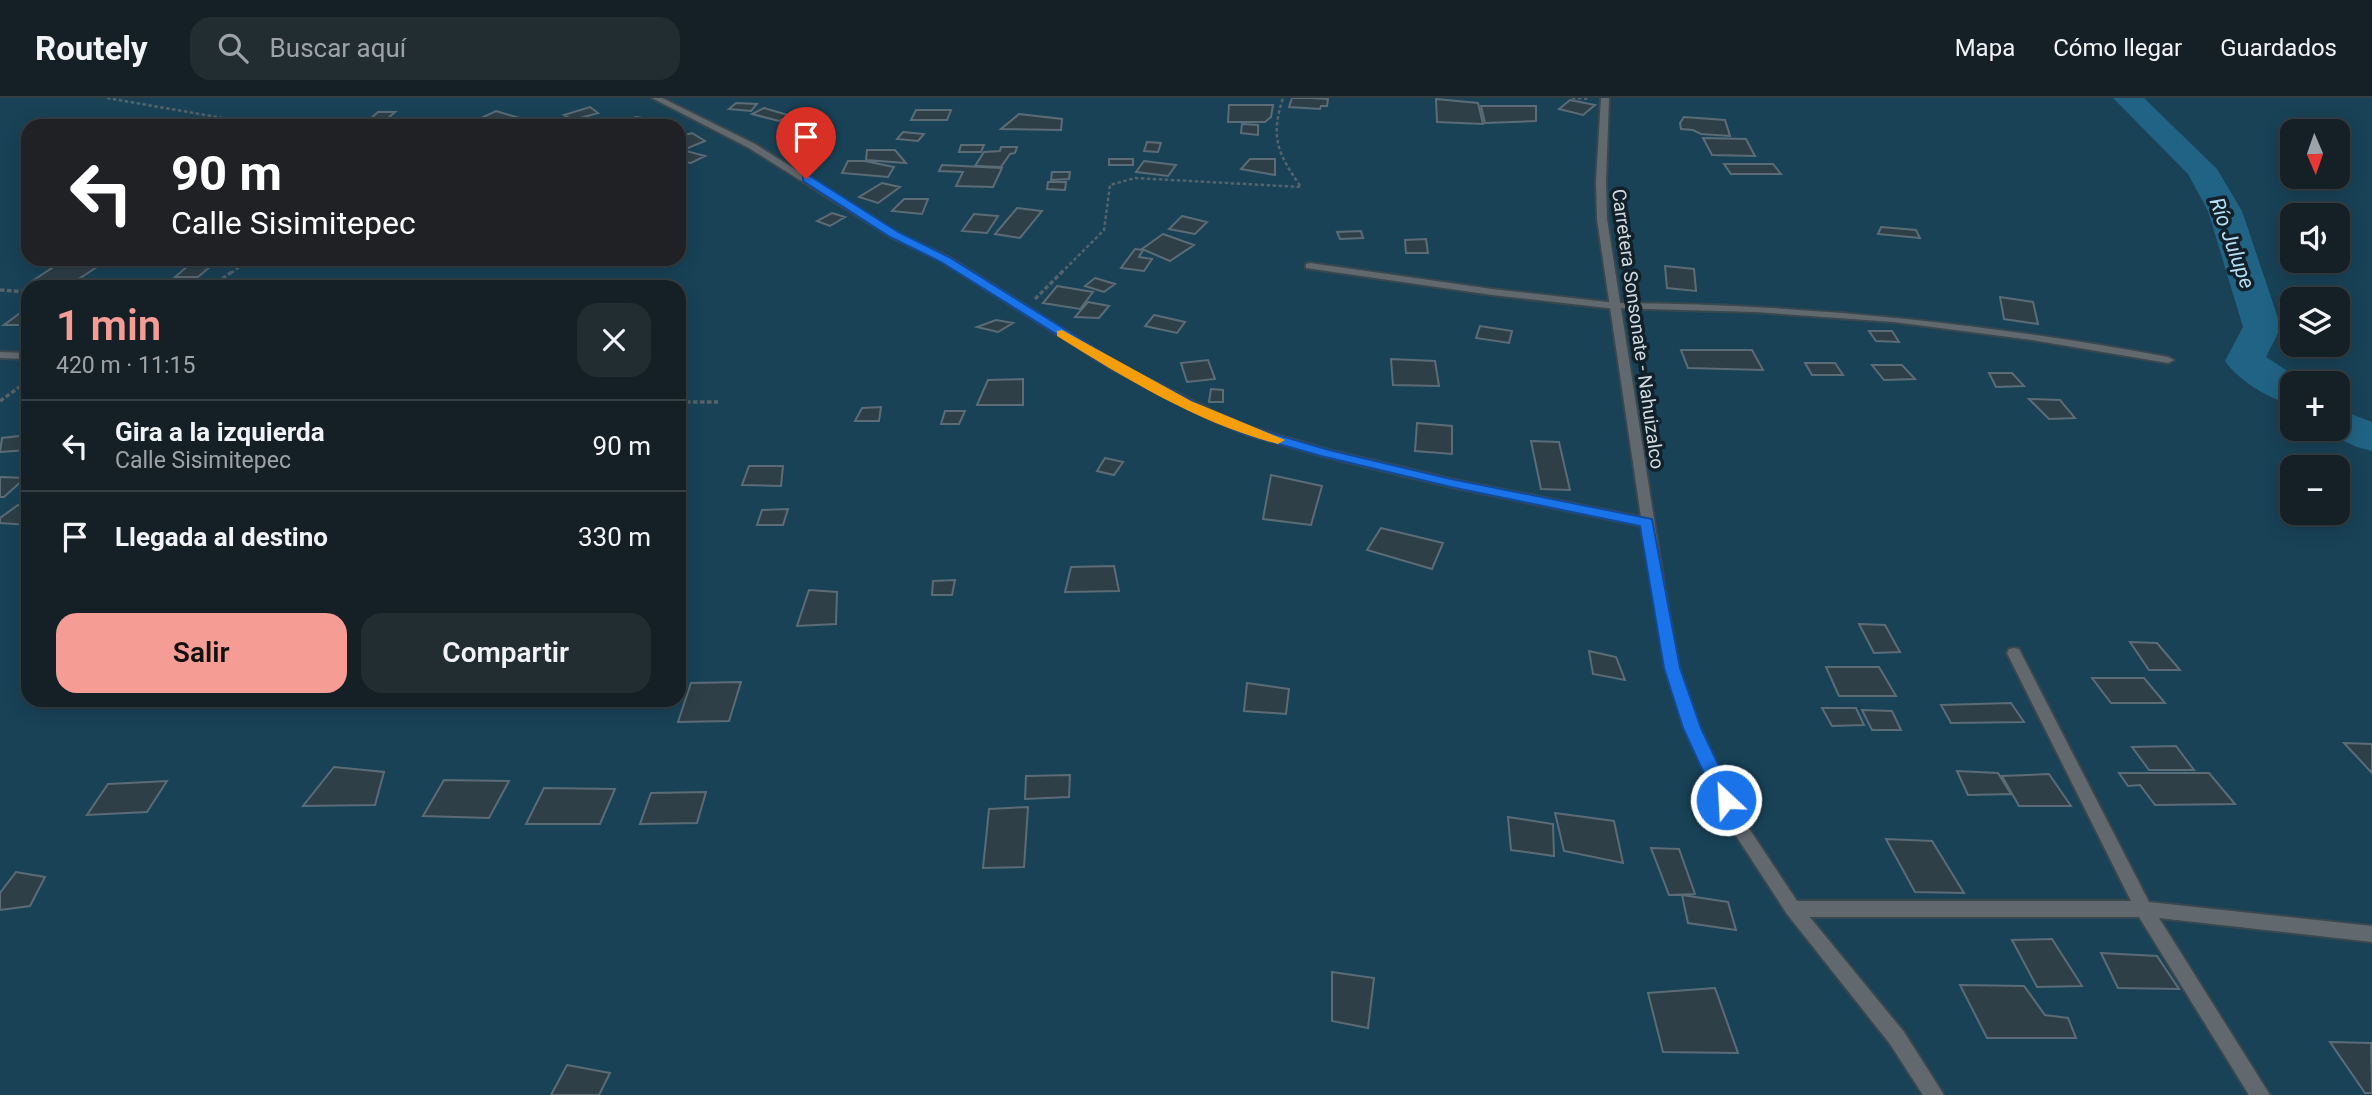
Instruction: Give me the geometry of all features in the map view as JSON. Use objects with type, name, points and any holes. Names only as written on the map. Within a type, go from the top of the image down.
[{"type":"street","points":[[656,98],[752,146],[894,234],[945,259],[1151,386],[1249,431],[1326,453],[1451,483],[1647,523]]},
{"type":"street","name":"Carretera Sonsonate - Nahuizalco","points":[[1605,98],[1602,219],[1647,523],[1672,668],[1692,728],[1737,825],[1793,909],[1897,1038],[1934,1095]]},
{"type":"street","points":[[1310,266],[1492,292],[1616,306],[1667,306],[1882,318],[2061,339],[2168,360]]},
{"type":"street","points":[[0,355],[21,356]]},
{"type":"street","points":[[2014,653],[2144,909],[2260,1095]]},
{"type":"street","points":[[1793,909],[2144,909],[2372,934]]},
{"type":"path","points":[[107,98],[228,119]]},
{"type":"path","points":[[1024,310],[1104,230],[1107,217],[1105,196],[1110,185],[1135,178],[1301,187],[1278,152],[1274,131],[1283,98]]},
{"type":"path","points":[[222,280],[241,266]]},
{"type":"path","points":[[0,290],[21,292]]},
{"type":"path","points":[[0,401],[21,386]]},
{"type":"path","points":[[686,402],[718,402]]},
{"type":"shaded area","points":[[0,98],[2372,98],[2372,1095],[0,1095]]},
{"type":"building","points":[[1292,98],[1328,99],[1327,106],[1321,106],[1320,109],[1289,107]]},
{"type":"building","points":[[1436,99],[1478,103],[1483,124],[1437,122]]},
{"type":"building","points":[[1570,100],[1595,105],[1583,115],[1559,109]]},
{"type":"building","points":[[736,103],[757,104],[751,111],[729,109]]},
{"type":"building","points":[[1229,105],[1273,105],[1271,117],[1265,122],[1228,122]]},
{"type":"building","points":[[1481,106],[1536,106],[1536,121],[1485,123]]},
{"type":"building","points":[[590,107],[598,113],[577,119],[564,115]]},
{"type":"building","points":[[764,108],[791,116],[779,121],[752,114]]},
{"type":"building","points":[[916,110],[951,110],[947,120],[911,120]]},
{"type":"building","points":[[496,111],[516,117],[512,119],[479,119]]},
{"type":"building","points":[[378,112],[395,112],[387,119],[370,119]]},
{"type":"building","points":[[1019,114],[1062,119],[1061,130],[1001,129]]},
{"type":"building","points":[[1684,117],[1725,120],[1730,136],[1701,134],[1681,129],[1680,123]]},
{"type":"building","points":[[1242,124],[1258,125],[1258,135],[1241,133]]},
{"type":"building","points":[[903,132],[924,134],[918,141],[897,139]]},
{"type":"building","points":[[692,133],[705,141],[688,148],[686,135]]},
{"type":"building","points":[[1703,138],[1746,139],[1755,156],[1712,155]]},
{"type":"building","points":[[1147,142],[1161,143],[1158,152],[1144,151]]},
{"type":"building","points":[[961,145],[984,145],[981,152],[959,152]]},
{"type":"building","points":[[1001,147],[1017,147],[1015,153],[1010,154],[1001,167],[975,166],[984,152],[1000,151]]},
{"type":"building","points":[[867,150],[895,150],[906,163],[866,160]]},
{"type":"building","points":[[686,151],[705,156],[691,163],[686,162]]},
{"type":"building","points":[[1109,159],[1133,159],[1133,165],[1109,165]]},
{"type":"building","points":[[1250,159],[1275,159],[1275,175],[1241,169]]},
{"type":"building","points":[[848,161],[865,161],[894,167],[888,177],[842,173]]},
{"type":"building","points":[[1144,161],[1176,165],[1168,176],[1136,172]]},
{"type":"building","points":[[1724,164],[1773,164],[1781,174],[1731,174]]},
{"type":"building","points":[[942,165],[1002,168],[993,187],[956,186],[963,172],[939,171]]},
{"type":"building","points":[[1052,172],[1070,172],[1069,179],[1051,180]]},
{"type":"building","points":[[1048,182],[1066,182],[1065,190],[1047,189]]},
{"type":"building","points":[[882,183],[900,187],[878,203],[859,197]]},
{"type":"building","points":[[904,199],[928,199],[922,214],[892,211]]},
{"type":"building","points":[[1017,208],[1042,211],[1020,238],[995,234]]},
{"type":"building","points":[[832,213],[845,217],[830,226],[817,221]]},
{"type":"building","points":[[974,214],[998,216],[987,233],[962,231]]},
{"type":"building","points":[[1182,216],[1207,222],[1195,234],[1169,229]]},
{"type":"building","points":[[1881,227],[1916,230],[1920,238],[1878,234]]},
{"type":"building","points":[[1361,231],[1363,238],[1340,239],[1337,232]]},
{"type":"building","points":[[1163,234],[1194,245],[1170,261],[1142,249]]},
{"type":"building","points":[[1426,239],[1428,253],[1406,253],[1405,240]]},
{"type":"building","points":[[1135,249],[1143,250],[1139,257],[1152,259],[1144,271],[1121,268]]},
{"type":"building","points":[[55,266],[98,266],[77,280],[34,280]]},
{"type":"building","points":[[188,266],[211,266],[198,277],[175,277]]},
{"type":"building","points":[[1665,266],[1694,269],[1696,291],[1667,288]]},
{"type":"building","points":[[1095,278],[1115,284],[1104,292],[1085,286]]},
{"type":"building","points":[[1057,286],[1093,292],[1080,309],[1043,303]]},
{"type":"building","points":[[2000,297],[2033,302],[2038,324],[2004,319]]},
{"type":"building","points":[[1088,302],[1109,306],[1099,318],[1075,317]]},
{"type":"building","points":[[21,312],[21,325],[4,325]]},
{"type":"building","points":[[1154,315],[1185,322],[1177,333],[1145,326]]},
{"type":"building","points":[[996,320],[1013,323],[998,332],[977,327]]},
{"type":"building","points":[[1480,326],[1512,331],[1509,343],[1476,338]]},
{"type":"building","points":[[1869,331],[1892,331],[1899,342],[1876,341]]},
{"type":"building","points":[[1681,350],[1752,350],[1763,370],[1688,368]]},
{"type":"building","points":[[1391,359],[1435,361],[1439,386],[1393,385]]},
{"type":"building","points":[[1208,360],[1215,379],[1187,382],[1181,363]]},
{"type":"building","points":[[1805,363],[1835,363],[1843,375],[1812,375]]},
{"type":"building","points":[[1872,365],[1902,365],[1915,379],[1884,380]]},
{"type":"building","points":[[1989,373],[2012,373],[2024,386],[1996,387]]},
{"type":"building","points":[[1023,379],[1023,405],[977,405],[988,380]]},
{"type":"building","points":[[1211,389],[1223,390],[1223,402],[1209,402]]},
{"type":"building","points":[[2029,399],[2060,400],[2075,418],[2049,419]]},
{"type":"building","points":[[881,407],[879,421],[855,421],[862,408]]},
{"type":"building","points":[[945,411],[965,411],[959,424],[941,424]]},
{"type":"building","points":[[1417,423],[1452,426],[1452,454],[1415,451]]},
{"type":"building","points":[[21,436],[21,450],[0,452],[2,438]]},
{"type":"building","points":[[1531,441],[1559,442],[1570,490],[1541,489]]},
{"type":"building","points":[[1105,458],[1123,462],[1114,475],[1097,471]]},
{"type":"building","points":[[749,466],[783,466],[781,486],[742,485]]},
{"type":"building","points":[[1271,475],[1322,486],[1311,525],[1263,519]]},
{"type":"building","points":[[0,477],[21,478],[21,482],[4,497],[0,497]]},
{"type":"building","points":[[21,506],[21,524],[0,523],[0,518]]},
{"type":"building","points":[[788,509],[783,525],[757,525],[762,510]]},
{"type":"building","points":[[1381,528],[1443,543],[1432,569],[1367,550]]},
{"type":"building","points":[[1114,566],[1119,591],[1065,592],[1071,567]]},
{"type":"building","points":[[955,580],[952,595],[932,595],[933,581]]},
{"type":"building","points":[[809,590],[837,592],[836,624],[797,626]]},
{"type":"building","points":[[1859,624],[1885,625],[1900,652],[1874,653]]},
{"type":"building","points":[[2130,642],[2157,643],[2180,670],[2149,670]]},
{"type":"building","points":[[1589,651],[1616,657],[1625,680],[1593,674]]},
{"type":"building","points":[[1826,667],[1879,667],[1896,696],[1839,696]]},
{"type":"building","points":[[2092,678],[2144,678],[2165,703],[2111,703]]},
{"type":"building","points":[[741,682],[729,721],[678,722],[683,707],[686,707],[691,683]]},
{"type":"building","points":[[1247,683],[1289,689],[1286,714],[1244,711]]},
{"type":"building","points":[[2011,703],[2024,722],[1951,723],[1941,705]]},
{"type":"building","points":[[1822,708],[1856,708],[1864,725],[1832,726]]},
{"type":"building","points":[[1862,710],[1892,711],[1901,730],[1872,730]]},
{"type":"building","points":[[2344,743],[2372,744],[2372,773]]},
{"type":"building","points":[[2176,746],[2194,770],[2149,770],[2132,747]]},
{"type":"building","points":[[334,767],[384,772],[375,805],[303,806]]},
{"type":"building","points":[[1957,771],[1998,773],[2011,794],[1968,795]]},
{"type":"building","points":[[2119,773],[2209,773],[2235,804],[2155,805],[2140,785],[2128,786]]},
{"type":"building","points":[[2049,774],[2071,806],[2019,806],[2002,776]]},
{"type":"building","points":[[1070,775],[1069,797],[1025,799],[1026,776]]},
{"type":"building","points":[[444,780],[509,781],[489,818],[423,816]]},
{"type":"building","points":[[167,781],[147,812],[87,815],[108,784]]},
{"type":"building","points":[[544,788],[615,789],[600,824],[526,824]]},
{"type":"building","points":[[706,792],[697,823],[640,824],[651,793]]},
{"type":"building","points":[[1028,807],[1024,867],[983,868],[989,809]]},
{"type":"building","points":[[1555,813],[1614,821],[1623,863],[1564,851]]},
{"type":"building","points":[[1508,817],[1553,824],[1554,856],[1511,850]]},
{"type":"building","points":[[1886,839],[1932,841],[1964,893],[1915,892]]},
{"type":"building","points":[[1651,848],[1679,849],[1695,894],[1669,895]]},
{"type":"building","points":[[16,872],[45,877],[30,906],[0,910],[0,893]]},
{"type":"building","points":[[1682,895],[1728,902],[1736,930],[1688,923]]},
{"type":"building","points":[[2052,939],[2082,986],[2037,987],[2012,940]]},
{"type":"building","points":[[2101,953],[2157,956],[2179,989],[2118,988]]},
{"type":"building","points":[[1332,972],[1374,978],[1368,1028],[1332,1021]]},
{"type":"building","points":[[1960,985],[2024,986],[2045,1015],[2068,1018],[2076,1038],[1987,1038]]},
{"type":"building","points":[[1715,988],[1738,1053],[1663,1052],[1648,993]]},
{"type":"building","points":[[2330,1042],[2371,1043],[2372,1093],[2365,1093]]},
{"type":"building","points":[[567,1065],[610,1073],[599,1095],[551,1095]]},
{"type":"waterway","name":"Río Julupe","points":[[2127,98],[2201,169],[2225,211],[2262,327],[2245,361],[2280,384]]},
{"type":"waterway","name":"Río Julupe","points":[[2350,428],[2372,438]]},
{"type":"slow traffic","points":[[1062,334],[1114,366],[1186,404],[1249,431],[1278,440]]},
{"type":"route","points":[[806,179],[894,234],[945,259],[1114,366],[1201,411],[1249,431],[1326,453],[1451,483],[1647,523],[1672,668],[1692,728],[1726,800]]}]
